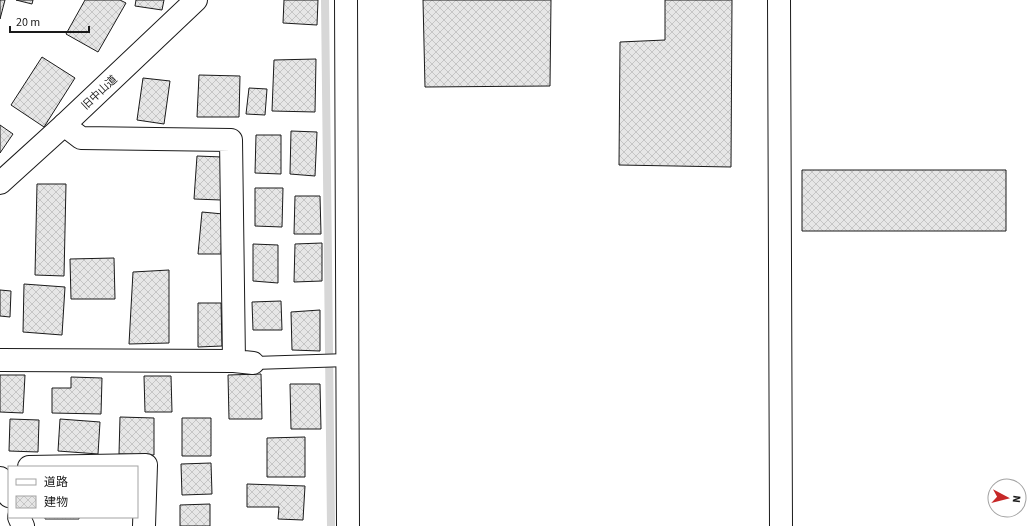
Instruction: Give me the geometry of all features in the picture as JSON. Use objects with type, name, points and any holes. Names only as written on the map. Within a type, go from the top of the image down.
[{"type":"street","name":"旧中山道","points":[[0,183],[64,125],[196,0]]},
{"type":"street","points":[[346,0],[348,526]]},
{"type":"street","points":[[779,0],[781,526]]},
{"type":"street","points":[[0,360],[243,362],[231,140],[82,138],[64,125]]},
{"type":"street","points":[[88,466],[146,465],[144,526]]},
{"type":"street","points":[[0,478],[8,494]]},
{"type":"lane","points":[[243,362],[348,360]]},
{"type":"building","points":[[0,0],[5,0],[0,19]]},
{"type":"building","points":[[16,0],[33,0],[32,4]]},
{"type":"building","points":[[85,0],[120,0],[126,3],[98,52],[66,34]]},
{"type":"building","points":[[136,0],[164,0],[162,10],[135,6]]},
{"type":"building","points":[[284,0],[318,0],[317,25],[283,23]]},
{"type":"building","points":[[423,0],[551,0],[550,86],[425,87]]},
{"type":"building","points":[[665,0],[732,0],[731,167],[619,165],[620,42],[665,40]]},
{"type":"building","points":[[42,57],[75,78],[44,127],[11,105]]},
{"type":"building","points":[[316,59],[315,112],[272,111],[274,60]]},
{"type":"building","points":[[199,75],[240,76],[239,117],[197,117]]},
{"type":"building","points":[[143,78],[170,81],[164,124],[137,120]]},
{"type":"building","points":[[249,88],[267,89],[265,115],[246,114]]},
{"type":"building","points":[[0,125],[13,134],[0,153]]},
{"type":"building","points":[[291,131],[317,132],[315,176],[290,174]]},
{"type":"building","points":[[256,135],[281,135],[281,174],[255,173]]},
{"type":"building","points":[[197,156],[222,157],[221,200],[194,199]]},
{"type":"building","points":[[802,170],[1006,170],[1006,231],[802,231]]},
{"type":"building","points":[[37,184],[66,184],[64,276],[35,275]]},
{"type":"building","points":[[255,188],[283,188],[282,227],[255,226]]},
{"type":"building","points":[[295,196],[320,196],[321,234],[294,234]]},
{"type":"building","points":[[202,212],[223,214],[221,254],[198,254]]},
{"type":"building","points":[[322,243],[322,281],[294,282],[295,244]]},
{"type":"building","points":[[253,244],[278,245],[278,283],[253,281]]},
{"type":"building","points":[[114,258],[115,299],[71,299],[70,259]]},
{"type":"building","points":[[169,270],[169,343],[129,344],[133,272]]},
{"type":"building","points":[[24,284],[65,287],[62,335],[23,332]]},
{"type":"building","points":[[0,290],[11,291],[10,317],[0,316]]},
{"type":"building","points":[[281,301],[282,330],[253,330],[252,302]]},
{"type":"building","points":[[198,303],[221,303],[222,346],[198,347]]},
{"type":"building","points":[[320,310],[320,351],[292,350],[291,312]]},
{"type":"building","points":[[261,374],[262,419],[229,419],[228,375]]},
{"type":"building","points":[[0,375],[25,375],[23,413],[0,412]]},
{"type":"building","points":[[144,376],[171,376],[172,412],[145,412]]},
{"type":"building","points":[[71,377],[102,378],[101,414],[52,413],[52,388],[71,388]]},
{"type":"building","points":[[290,384],[320,384],[321,429],[291,429]]},
{"type":"building","points":[[120,417],[154,418],[154,455],[119,454]]},
{"type":"building","points":[[182,418],[211,418],[211,456],[182,456]]},
{"type":"building","points":[[10,419],[39,420],[38,452],[9,451]]},
{"type":"building","points":[[60,419],[100,422],[98,454],[58,451]]},
{"type":"building","points":[[305,437],[305,477],[267,477],[267,438]]},
{"type":"building","points":[[211,463],[212,494],[182,495],[181,464]]},
{"type":"building","points":[[247,484],[305,486],[303,520],[278,519],[279,507],[247,507]]},
{"type":"building","points":[[210,504],[210,526],[180,526],[180,505]]},
{"type":"building","points":[[45,518],[79,518],[79,519]]},
{"type":"waterway","points":[[325,0],[331,526]]}]
